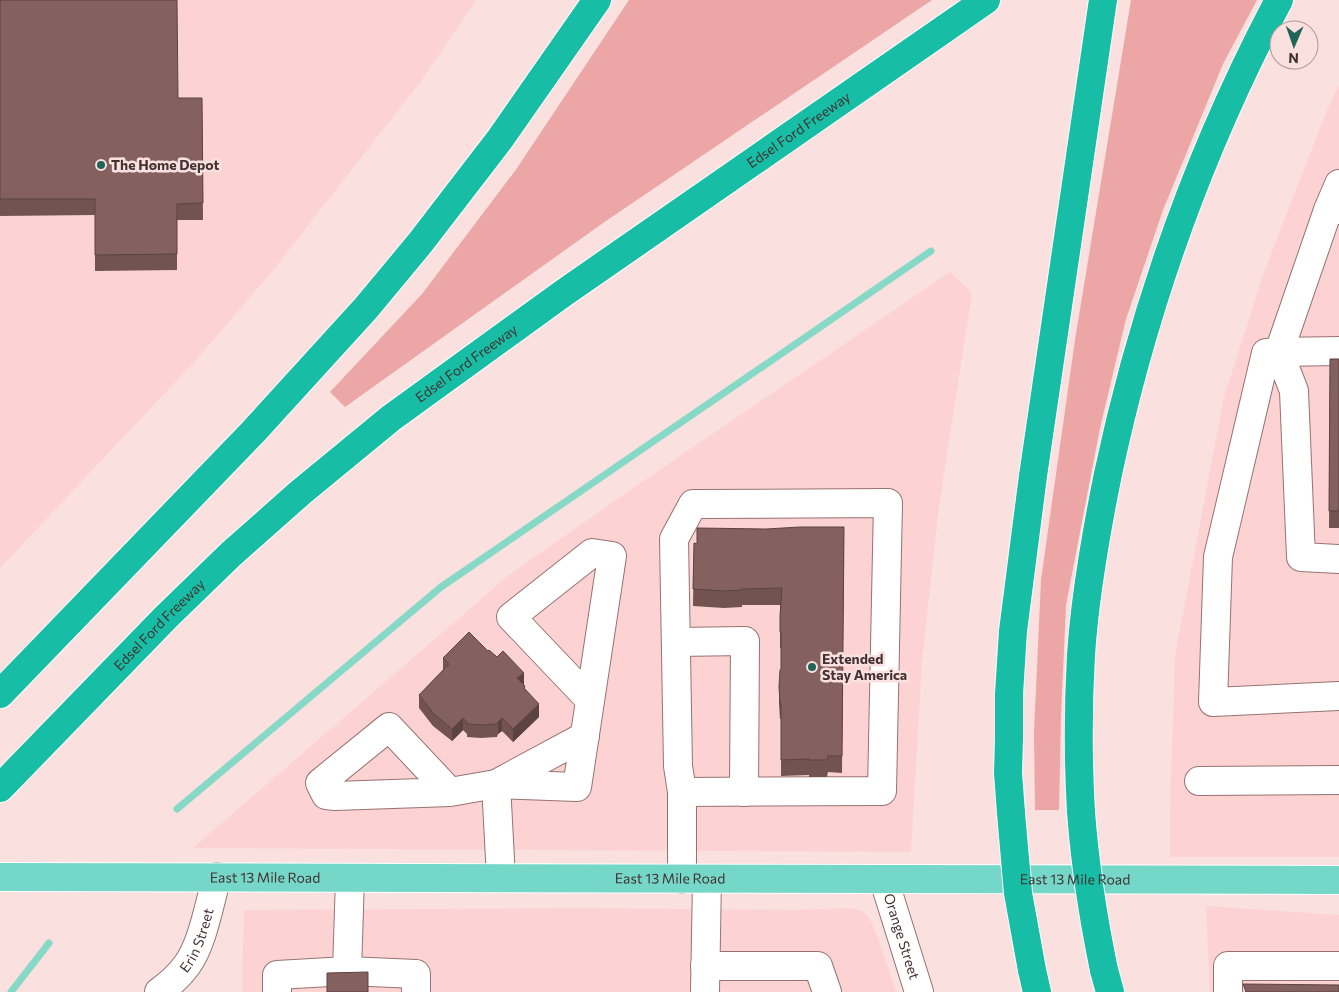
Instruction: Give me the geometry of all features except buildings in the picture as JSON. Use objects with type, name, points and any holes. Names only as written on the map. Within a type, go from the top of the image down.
[{"type":"highway","points":[[0,694],[253,432],[366,308],[420,243],[500,139],[596,0]]},
{"type":"highway","name":"Edsel Ford Freeway","points":[[0,788],[166,617],[231,554],[301,492],[391,418],[565,292],[986,0]]},
{"type":"highway","points":[[1107,981],[1097,935],[1086,866],[1081,812],[1078,734],[1081,654],[1092,558],[1115,440],[1142,336],[1161,278],[1182,217],[1228,104],[1279,0]]},
{"type":"highway","points":[[1035,981],[1018,892],[1008,773],[1013,631],[1033,476],[1103,2]]},
{"type":"main road","name":"East 13 Mile Road","points":[[0,877],[1339,880]]},
{"type":"street","points":[[1339,184],[1334,210],[1279,352],[1294,391],[1301,556],[1339,559]]},
{"type":"street","points":[[1339,350],[1266,353],[1218,557],[1213,702],[1339,696]]},
{"type":"street","points":[[682,792],[882,791],[888,503],[693,504],[674,539],[678,766],[694,879],[705,979],[818,966],[828,992]]},
{"type":"street","points":[[450,792],[496,784],[577,787],[612,556],[592,553],[511,617],[590,700]]},
{"type":"street","points":[[676,642],[745,641],[744,792]]},
{"type":"street","points":[[496,784],[585,736]]},
{"type":"street","points":[[1199,781],[1339,780]]},
{"type":"street","points":[[496,784],[501,878]]},
{"type":"street","name":"Erin Street","points":[[159,992],[172,982],[188,963],[200,939],[216,877]]},
{"type":"street","points":[[348,971],[350,878]]},
{"type":"street","name":"Orange Street","points":[[884,880],[918,992]]},
{"type":"street","points":[[1228,992],[1228,966],[1339,966]]},
{"type":"street","points":[[277,992],[277,976],[348,971],[416,974],[416,992]]},
{"type":"shaded area","points":[[0,0],[476,0],[421,81],[274,269],[197,359],[0,568]]},
{"type":"shaded area","points":[[629,0],[932,0],[603,223],[345,407],[330,392],[422,294],[515,171]]},
{"type":"shaded area","points":[[1131,0],[1257,0],[1223,64],[1163,210],[1126,319],[1100,428],[1066,605],[1059,810],[1035,810],[1034,732],[1041,580],[1075,340]]},
{"type":"shaded area","points":[[1339,85],[1339,857],[1170,857],[1175,656],[1224,397],[1264,272],[1327,110]]},
{"type":"shaded area","points":[[950,272],[972,293],[939,506],[922,661],[911,852],[193,848],[509,575]]},
{"type":"shaded area","points":[[1206,906],[1339,915],[1339,992],[1210,992]]},
{"type":"shaded area","points":[[581,908],[797,910],[850,908],[863,911],[871,921],[896,992],[242,992],[244,910]]},
{"type":"waterway","points":[[177,809],[441,587],[931,251]]},
{"type":"waterway","points":[[11,992],[49,943]]},
{"type":"place","name":"The Home Depot","points":[[101,165]]},
{"type":"place","name":"Extended Stay America","points":[[812,667]]}]
